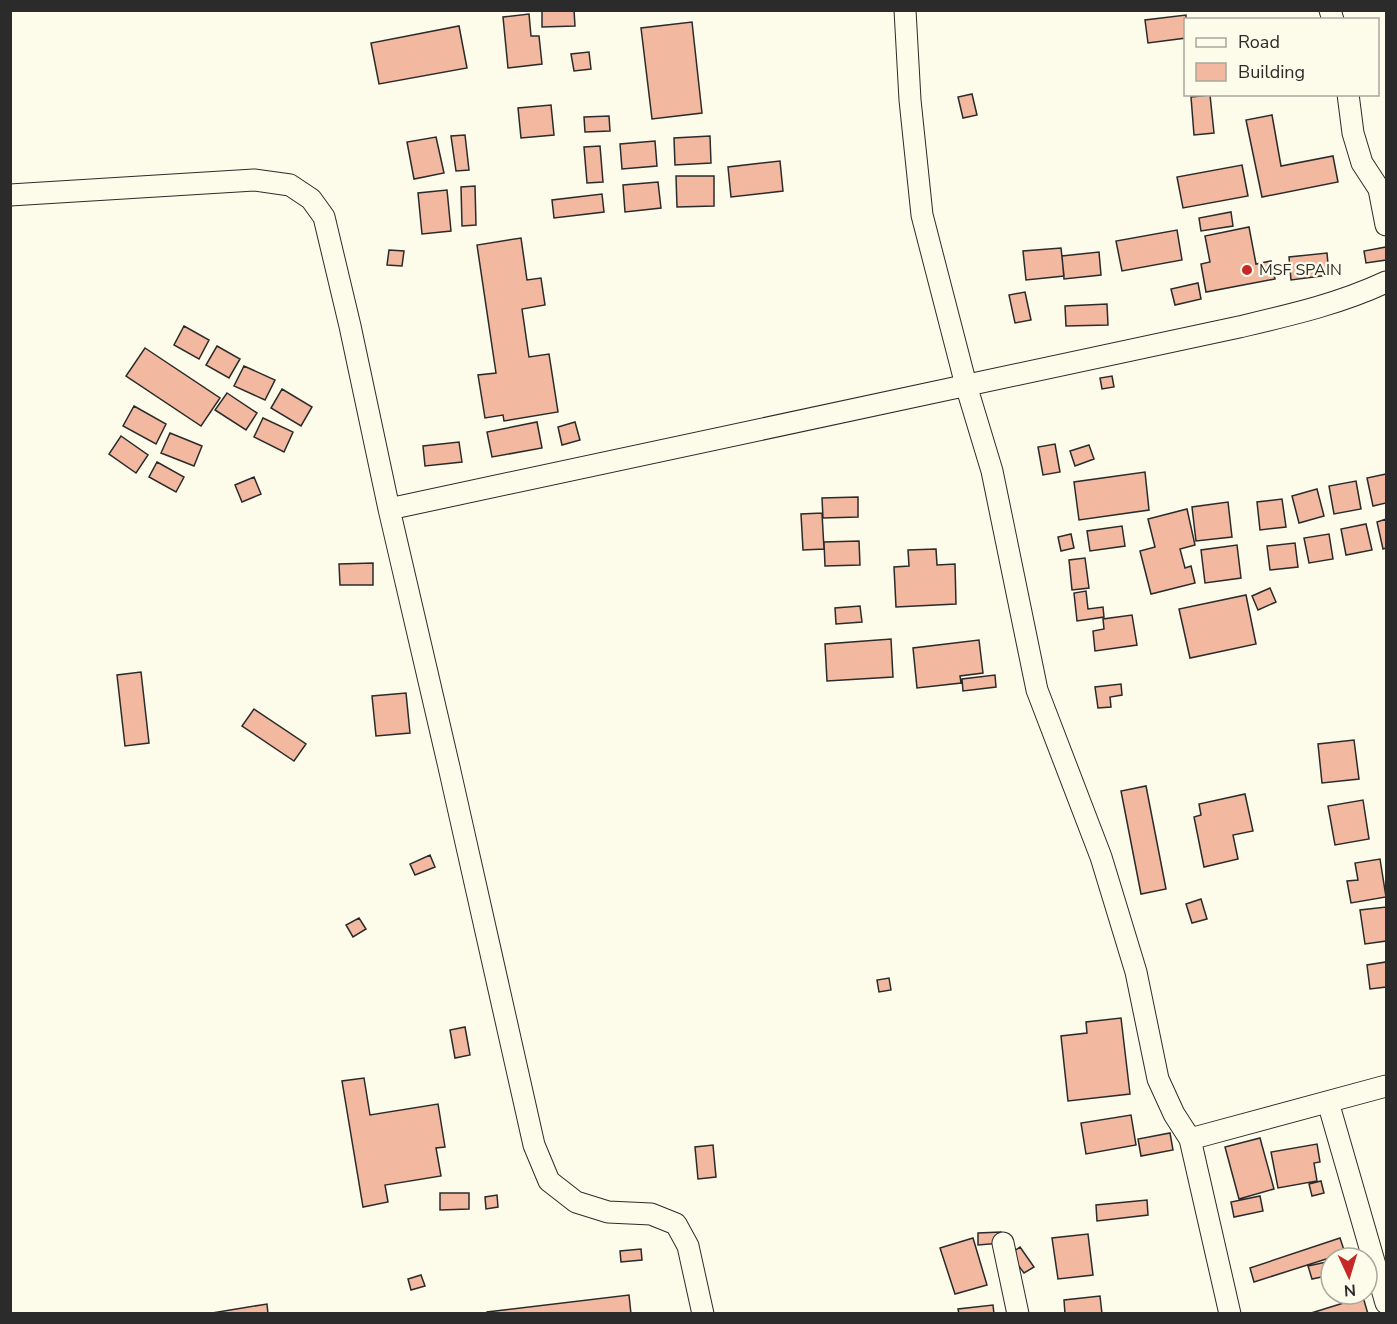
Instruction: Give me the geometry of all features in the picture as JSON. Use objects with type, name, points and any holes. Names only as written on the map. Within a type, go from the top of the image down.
[{"type":"street","points":[[905,10],[910,100],[922,214],[966,385],[992,471],[1037,690],[1101,857],[1136,972],[1158,1079],[1174,1114],[1190,1139],[1230,1314]]},
{"type":"street","points":[[1348,96],[1353,133],[1362,163],[1379,189],[1386,225]]},
{"type":"street","points":[[10,195],[254,180],[290,185],[310,199],[324,217],[534,1145],[549,1181],[576,1202],[609,1212],[651,1214],[676,1224],[688,1246],[703,1314]]},
{"type":"street","points":[[389,509],[1320,307],[1358,296],[1386,282]]},
{"type":"street","points":[[1190,1139],[1386,1086]]},
{"type":"street","points":[[1328,1102],[1386,1304]]},
{"type":"street","points":[[1003,1243],[1018,1314]]},
{"type":"building","points":[[574,10],[575,26],[542,27],[542,11]]},
{"type":"building","points":[[529,14],[531,36],[539,36],[542,64],[508,68],[503,17]]},
{"type":"building","points":[[1186,15],[1184,38],[1148,43],[1145,20]]},
{"type":"building","points":[[692,22],[702,113],[652,119],[641,28]]},
{"type":"building","points":[[459,26],[467,68],[379,84],[371,43]]},
{"type":"building","points":[[589,52],[591,69],[574,71],[571,54]]},
{"type":"building","points":[[972,94],[977,115],[963,118],[958,97]]},
{"type":"building","points":[[1210,96],[1214,133],[1194,135],[1191,97]]},
{"type":"building","points":[[551,105],[554,135],[521,138],[518,108]]},
{"type":"building","points":[[1272,115],[1281,166],[1333,156],[1338,182],[1262,197],[1246,120]]},
{"type":"building","points":[[609,116],[610,131],[585,132],[584,117]]},
{"type":"building","points":[[465,135],[469,170],[456,171],[451,136]]},
{"type":"building","points":[[710,136],[711,163],[675,165],[674,138]]},
{"type":"building","points":[[436,137],[444,173],[414,179],[407,142]]},
{"type":"building","points":[[655,141],[657,166],[622,169],[620,144]]},
{"type":"building","points":[[600,146],[603,182],[587,183],[584,147]]},
{"type":"building","points":[[780,161],[783,191],[731,197],[728,167]]},
{"type":"building","points":[[1242,165],[1248,196],[1183,208],[1177,177]]},
{"type":"building","points":[[676,176],[714,176],[714,206],[677,207]]},
{"type":"building","points":[[658,182],[661,208],[625,212],[623,185]]},
{"type":"building","points":[[475,186],[476,225],[462,226],[461,187]]},
{"type":"building","points":[[447,190],[451,231],[422,234],[418,193]]},
{"type":"building","points":[[602,194],[604,212],[554,218],[552,200]]},
{"type":"building","points":[[1231,212],[1233,226],[1201,231],[1199,218]]},
{"type":"building","points":[[1249,227],[1256,264],[1271,261],[1275,279],[1206,292],[1201,264],[1210,262],[1205,236]]},
{"type":"building","points":[[1177,230],[1182,260],[1122,271],[1116,241]]},
{"type":"building","points":[[521,238],[527,280],[541,278],[545,305],[522,309],[529,357],[549,354],[558,412],[504,421],[503,415],[485,418],[478,375],[496,373],[477,245]]},
{"type":"building","points":[[1386,247],[1386,260],[1366,263],[1364,251]]},
{"type":"building","points":[[1061,248],[1064,276],[1026,280],[1023,251]]},
{"type":"building","points":[[389,250],[404,251],[402,266],[387,265]]},
{"type":"building","points":[[1099,252],[1101,275],[1064,279],[1062,256]]},
{"type":"building","points":[[1327,253],[1329,275],[1291,280],[1289,257]]},
{"type":"building","points":[[1198,283],[1201,299],[1175,305],[1171,289]]},
{"type":"building","points":[[1025,292],[1031,320],[1015,323],[1009,295]]},
{"type":"building","points":[[1107,304],[1108,325],[1066,326],[1065,306]]},
{"type":"building","points":[[184,326],[209,340],[199,359],[174,345]]},
{"type":"building","points":[[217,346],[240,359],[229,378],[206,365]]},
{"type":"building","points":[[145,348],[220,398],[201,426],[126,376]]},
{"type":"building","points":[[244,366],[275,380],[265,400],[234,386]]},
{"type":"building","points":[[1112,376],[1114,387],[1102,389],[1100,378]]},
{"type":"building","points":[[282,389],[312,407],[301,426],[271,408]]},
{"type":"building","points":[[227,393],[257,413],[246,430],[215,410]]},
{"type":"building","points":[[134,406],[166,424],[156,444],[123,426]]},
{"type":"building","points":[[263,418],[293,432],[284,452],[254,437]]},
{"type":"building","points":[[537,422],[542,448],[492,457],[487,432]]},
{"type":"building","points":[[575,422],[580,440],[562,445],[558,427]]},
{"type":"building","points":[[170,433],[202,446],[194,466],[161,453]]},
{"type":"building","points":[[121,436],[148,455],[136,473],[109,454]]},
{"type":"building","points":[[459,442],[462,462],[425,466],[423,446]]},
{"type":"building","points":[[1055,444],[1060,472],[1043,475],[1038,447]]},
{"type":"building","points":[[1089,445],[1094,459],[1075,466],[1070,451]]},
{"type":"building","points":[[157,462],[184,477],[176,492],[149,477]]},
{"type":"building","points":[[1145,472],[1149,510],[1079,520],[1074,482]]},
{"type":"building","points":[[1386,474],[1386,503],[1373,506],[1367,478]]},
{"type":"building","points":[[254,477],[261,494],[242,502],[235,485]]},
{"type":"building","points":[[1356,481],[1361,509],[1334,514],[1329,486]]},
{"type":"building","points":[[1317,489],[1324,516],[1299,523],[1292,496]]},
{"type":"building","points":[[858,497],[858,517],[823,518],[822,498]]},
{"type":"building","points":[[1282,499],[1286,527],[1260,530],[1257,502]]},
{"type":"building","points":[[1228,502],[1232,537],[1196,541],[1192,507]]},
{"type":"building","points":[[1187,509],[1195,545],[1180,549],[1185,568],[1191,566],[1195,583],[1151,594],[1140,551],[1155,547],[1148,519]]},
{"type":"building","points":[[822,513],[824,549],[803,550],[801,514]]},
{"type":"building","points":[[1386,519],[1386,548],[1383,549],[1377,522]]},
{"type":"building","points":[[1366,524],[1372,550],[1346,555],[1341,529]]},
{"type":"building","points":[[1122,526],[1125,546],[1090,551],[1087,531]]},
{"type":"building","points":[[1071,534],[1074,548],[1061,551],[1058,537]]},
{"type":"building","points":[[1329,534],[1333,559],[1309,563],[1304,538]]},
{"type":"building","points":[[859,541],[860,565],[825,566],[824,542]]},
{"type":"building","points":[[1295,543],[1298,567],[1270,570],[1267,546]]},
{"type":"building","points":[[1237,545],[1241,578],[1205,583],[1201,550]]},
{"type":"building","points":[[936,549],[937,565],[955,564],[956,604],[896,607],[894,567],[909,566],[908,550]]},
{"type":"building","points":[[1085,558],[1089,588],[1072,590],[1069,560]]},
{"type":"building","points":[[373,563],[373,585],[340,585],[339,564]]},
{"type":"building","points":[[1270,588],[1276,602],[1258,610],[1252,596]]},
{"type":"building","points":[[1086,591],[1088,609],[1103,607],[1104,617],[1077,621],[1074,593]]},
{"type":"building","points":[[1246,595],[1256,644],[1190,658],[1179,609]]},
{"type":"building","points":[[860,606],[862,622],[836,624],[835,608]]},
{"type":"building","points":[[1132,615],[1137,645],[1095,651],[1093,631],[1104,629],[1103,619]]},
{"type":"building","points":[[891,639],[893,677],[827,681],[825,644]]},
{"type":"building","points":[[979,640],[983,673],[960,676],[961,683],[917,688],[913,648]]},
{"type":"building","points":[[141,672],[149,743],[125,746],[117,675]]},
{"type":"building","points":[[995,675],[996,687],[963,691],[962,679]]},
{"type":"building","points":[[1121,684],[1122,695],[1110,697],[1111,707],[1098,708],[1095,687]]},
{"type":"building","points":[[406,693],[410,733],[376,736],[372,696]]},
{"type":"building","points":[[254,709],[306,744],[294,761],[242,726]]},
{"type":"building","points":[[1354,740],[1359,779],[1322,783],[1318,744]]},
{"type":"building","points":[[1146,786],[1166,889],[1141,894],[1121,791]]},
{"type":"building","points":[[1245,794],[1253,831],[1233,835],[1238,859],[1204,867],[1194,817],[1201,815],[1199,804]]},
{"type":"building","points":[[1363,800],[1369,839],[1335,845],[1328,806]]},
{"type":"building","points":[[430,855],[435,867],[415,875],[410,864]]},
{"type":"building","points":[[1380,859],[1386,897],[1351,903],[1347,881],[1358,880],[1355,863]]},
{"type":"building","points":[[1201,899],[1207,919],[1192,923],[1186,904]]},
{"type":"building","points":[[1386,907],[1386,941],[1365,944],[1360,910]]},
{"type":"building","points":[[359,918],[366,929],[353,937],[346,925]]},
{"type":"building","points":[[1386,962],[1386,987],[1370,989],[1367,965]]},
{"type":"building","points":[[889,978],[891,990],[879,992],[877,980]]},
{"type":"building","points":[[1121,1018],[1130,1094],[1068,1101],[1061,1036],[1087,1033],[1086,1022]]},
{"type":"building","points":[[465,1027],[470,1055],[455,1058],[450,1030]]},
{"type":"building","points":[[364,1078],[370,1115],[438,1104],[445,1147],[436,1148],[441,1176],[385,1185],[388,1202],[363,1207],[342,1081]]},
{"type":"building","points":[[1131,1115],[1136,1145],[1086,1154],[1081,1123]]},
{"type":"building","points":[[1170,1133],[1173,1150],[1141,1156],[1138,1139]]},
{"type":"building","points":[[1260,1138],[1274,1189],[1239,1199],[1225,1147]]},
{"type":"building","points":[[1317,1144],[1320,1162],[1314,1163],[1317,1181],[1278,1188],[1271,1152]]},
{"type":"building","points":[[713,1145],[716,1177],[698,1179],[695,1147]]},
{"type":"building","points":[[1321,1181],[1324,1193],[1312,1196],[1309,1184]]},
{"type":"building","points":[[440,1193],[469,1193],[469,1209],[440,1210]]},
{"type":"building","points":[[497,1195],[498,1207],[486,1209],[485,1197]]},
{"type":"building","points":[[1260,1196],[1263,1211],[1234,1217],[1231,1202]]},
{"type":"building","points":[[1147,1200],[1148,1215],[1097,1221],[1096,1205]]},
{"type":"building","points":[[1001,1232],[1002,1243],[978,1245],[978,1233]]},
{"type":"building","points":[[1088,1234],[1093,1275],[1058,1279],[1052,1238]]},
{"type":"building","points":[[973,1238],[987,1285],[955,1294],[940,1248]]},
{"type":"building","points":[[1340,1238],[1343,1246],[1319,1246],[1319,1261],[1254,1282],[1250,1268]]},
{"type":"building","points":[[1020,1247],[1034,1267],[1024,1273],[1010,1254]]},
{"type":"building","points":[[641,1249],[642,1260],[621,1262],[620,1251]]},
{"type":"building","points":[[1319,1264],[1319,1278],[1312,1279],[1308,1266]]},
{"type":"building","points":[[421,1275],[425,1286],[411,1290],[408,1279]]},
{"type":"building","points":[[629,1295],[631,1314],[487,1314],[487,1312]]},
{"type":"building","points":[[1100,1296],[1102,1314],[1065,1314],[1064,1300]]},
{"type":"building","points":[[267,1304],[268,1314],[206,1314]]},
{"type":"building","points":[[993,1305],[994,1314],[959,1314],[958,1309]]},
{"type":"building","points":[[1334,1306],[1366,1306],[1368,1314],[1308,1314]]},
{"type":"place","name":"MSF SPAIN","points":[[1247,270]]}]
